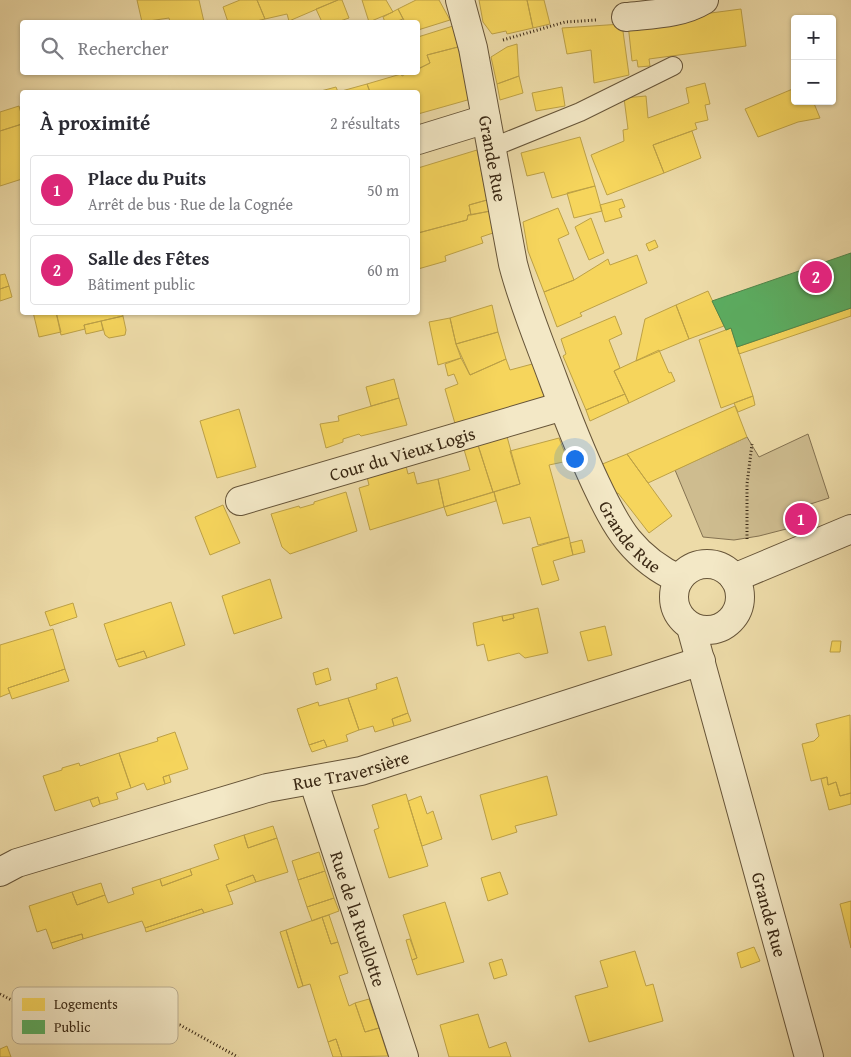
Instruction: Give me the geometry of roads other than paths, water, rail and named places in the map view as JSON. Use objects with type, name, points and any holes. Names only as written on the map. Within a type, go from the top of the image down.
[{"type":"street","name":"Grande Rue","points":[[460,0],[473,48],[506,234],[518,286],[589,469],[619,527],[628,540],[647,560],[679,579],[674,589],[673,599],[681,619],[691,627],[809,1057]]},
{"type":"street","points":[[626,18],[678,11],[692,7],[704,0]]},
{"type":"street","points":[[420,139],[486,119]]},
{"type":"street","name":"Cour du Vieux Logis","points":[[240,501],[564,406]]},
{"type":"street","points":[[679,579],[686,571],[706,564],[746,573],[851,529]]},
{"type":"street","points":[[691,627],[711,631],[722,627],[731,620],[737,610],[740,600],[739,588],[746,573]]},
{"type":"street","name":"Rue Traversière","points":[[0,872],[17,863],[267,788],[361,771],[701,661]]},
{"type":"street","name":"Rue de la Ruellotte","points":[[313,780],[404,1057]]},
{"type":"lane","points":[[491,148],[580,112],[673,66]]},
{"type":"place","name":"Salle des Fêtes","points":[[816,277]]},
{"type":"place","name":"Place du Puits","points":[[801,519]]}]
